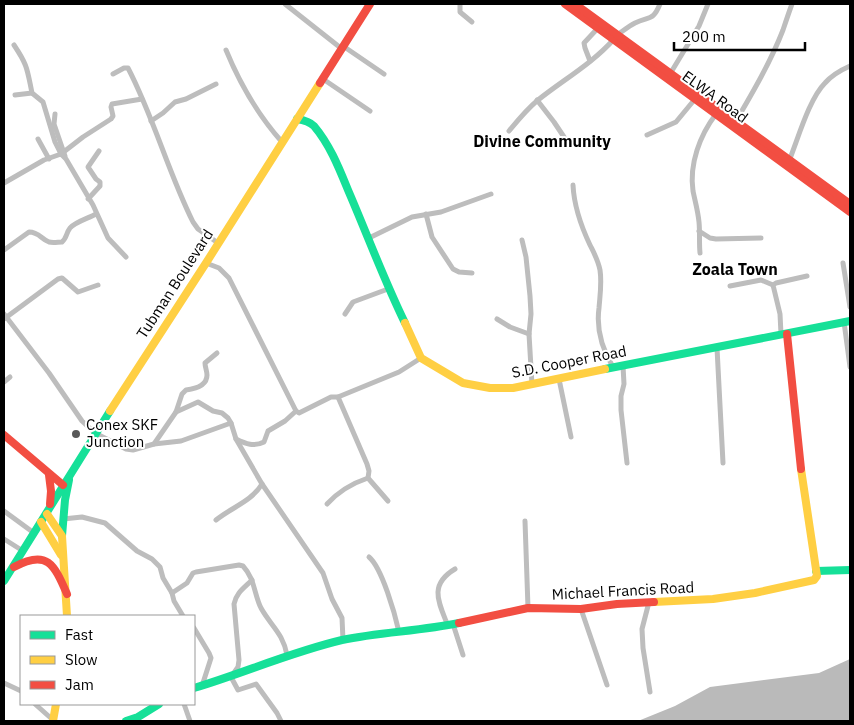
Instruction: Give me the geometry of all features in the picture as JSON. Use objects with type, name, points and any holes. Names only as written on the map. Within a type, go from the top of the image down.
[{"type":"main road","name":"Tubman Boulevard","points":[[4,581],[95,433],[206,263],[370,4]]},
{"type":"main road","name":"ELWA Road","points":[[564,4],[598,28],[616,37],[736,121],[850,212]]},
{"type":"main road","name":"ELWA Road","points":[[575,4],[695,99],[850,204]]},
{"type":"main road","points":[[297,119],[314,125],[331,152],[388,289],[421,358]]},
{"type":"main road","name":"S.D. Cooper Road","points":[[421,358],[463,383],[490,388],[513,388],[532,386],[613,367],[847,322]]},
{"type":"main road","points":[[784,334],[816,571],[850,570]]},
{"type":"main road","points":[[4,434],[49,475],[63,485]]},
{"type":"main road","points":[[67,615],[62,536],[70,474]]},
{"type":"main road","points":[[49,475],[51,491],[48,511],[62,536]]},
{"type":"main road","points":[[41,522],[58,548],[65,564]]},
{"type":"main road","points":[[12,568],[22,561],[40,558],[50,563],[57,570],[67,594]]},
{"type":"main road","name":"Michael Francis Road","points":[[195,688],[231,677],[288,655],[344,640],[450,625],[528,608],[581,609],[649,602],[713,599],[755,593],[814,580],[817,576],[816,571]]},
{"type":"main road","points":[[55,721],[56,705]]},
{"type":"main road","points":[[126,721],[138,717],[157,705]]},
{"type":"street","points":[[284,4],[343,48],[384,74]]},
{"type":"street","points":[[460,4],[460,12],[472,22]]},
{"type":"street","points":[[509,131],[537,100],[635,23],[654,16],[660,4]]},
{"type":"street","points":[[670,74],[699,26],[708,4]]},
{"type":"street","points":[[736,121],[768,60],[792,4]]},
{"type":"street","points":[[590,60],[584,43],[598,28]]},
{"type":"street","points":[[14,46],[25,62],[32,93],[44,102],[55,142],[93,205],[108,238],[126,257]]},
{"type":"street","points":[[226,50],[254,106],[282,142]]},
{"type":"street","points":[[788,163],[814,99],[823,84],[834,74],[850,66]]},
{"type":"street","points":[[113,74],[128,68],[193,222],[198,229],[218,244]]},
{"type":"street","points":[[323,78],[370,111]]},
{"type":"street","points":[[151,121],[163,114],[175,102],[186,99],[216,84]]},
{"type":"street","points":[[15,95],[32,93]]},
{"type":"street","points":[[4,183],[49,159],[63,155],[84,137],[111,120],[113,116],[112,104],[142,99]]},
{"type":"street","points":[[647,135],[676,122],[695,99]]},
{"type":"street","points":[[537,100],[564,137]]},
{"type":"street","points":[[55,114],[54,124],[63,155]]},
{"type":"street","points":[[700,253],[698,213],[693,190],[695,156],[702,137],[716,114]]},
{"type":"street","points":[[38,139],[49,159]]},
{"type":"street","points":[[88,199],[100,186],[100,182],[88,168],[99,152]]},
{"type":"street","points":[[573,185],[574,198],[583,228],[598,260],[600,269],[602,291],[598,316],[601,343],[613,367]]},
{"type":"street","points":[[368,238],[412,216],[441,212],[491,194]]},
{"type":"street","points":[[4,250],[29,232],[38,233],[48,242],[62,242],[72,227],[96,214]]},
{"type":"street","points":[[426,214],[432,237],[453,270],[472,273]]},
{"type":"street","points":[[699,231],[710,238],[716,239],[761,238]]},
{"type":"street","points":[[522,240],[526,257],[531,314],[528,334],[532,386]]},
{"type":"street","points":[[206,263],[219,268],[229,278],[296,411]]},
{"type":"street","points":[[843,263],[850,307]]},
{"type":"street","points":[[730,286],[761,280],[774,285],[807,276]]},
{"type":"street","points":[[98,285],[78,292],[65,279],[58,279],[5,317],[82,421],[95,433],[126,449],[133,450],[154,444],[181,441],[231,423]]},
{"type":"street","points":[[774,285],[784,334]]},
{"type":"street","points":[[345,314],[353,302],[388,289]]},
{"type":"street","points":[[497,319],[510,327],[528,334]]},
{"type":"street","points":[[847,322],[850,367]]},
{"type":"street","points":[[717,348],[723,463]]},
{"type":"street","points":[[154,444],[176,412],[182,394],[186,390],[195,390],[204,383],[207,376],[205,363],[217,353]]},
{"type":"street","points":[[236,439],[248,444],[258,445],[264,442],[268,431],[285,421],[296,411],[299,412],[331,397],[338,397],[398,372],[421,358]]},
{"type":"street","points":[[623,366],[624,384],[621,396],[621,410],[627,463]]},
{"type":"street","points":[[4,382],[10,377]]},
{"type":"street","points":[[559,379],[571,437]]},
{"type":"street","points":[[338,397],[367,464],[368,478],[388,501]]},
{"type":"street","points":[[176,412],[198,402],[213,411],[222,413],[231,423],[236,439],[262,484],[323,572],[332,599],[342,618],[344,640]]},
{"type":"street","points":[[327,504],[333,497],[368,478]]},
{"type":"street","points":[[216,520],[253,497],[262,484]]},
{"type":"street","points":[[4,511],[34,533]]},
{"type":"street","points":[[63,519],[82,517],[106,523],[137,551],[152,559],[160,567],[163,578],[182,615]]},
{"type":"street","points":[[525,521],[528,608]]},
{"type":"street","points":[[4,539],[23,551]]},
{"type":"street","points":[[369,558],[376,564],[393,609],[399,632]]},
{"type":"street","points":[[172,593],[187,583],[193,573],[243,566],[252,580],[262,609],[277,629],[286,646],[288,655]]},
{"type":"street","points":[[455,569],[445,575],[440,583],[437,598],[463,655]]},
{"type":"street","points":[[252,580],[235,597],[239,660],[238,666],[231,677],[238,690],[256,684],[278,713],[281,721]]},
{"type":"street","points":[[649,602],[642,629],[650,692]]},
{"type":"street","points":[[581,609],[607,685]]},
{"type":"street","points":[[195,630],[211,658],[202,686]]},
{"type":"street","points":[[4,683],[20,691]]},
{"type":"street","points":[[36,705],[55,721]]},
{"type":"street","points":[[184,705],[190,721]]},
{"type":"shaded area","points":[[850,659],[850,721],[638,721],[675,706],[710,687],[819,673]]},
{"type":"traffic: fast","points":[[297,119],[306,121],[314,126],[329,149],[405,323]]},
{"type":"traffic: fast","points":[[605,369],[850,321]]},
{"type":"traffic: fast","points":[[4,581],[110,411]]},
{"type":"traffic: fast","points":[[62,536],[69,480]]},
{"type":"traffic: fast","points":[[816,571],[850,570]]},
{"type":"traffic: fast","points":[[195,688],[304,650],[342,640],[459,623]]},
{"type":"traffic: fast","points":[[126,721],[138,717],[157,705]]},
{"type":"traffic: slow","points":[[110,411],[320,83]]},
{"type":"traffic: slow","points":[[405,323],[421,358],[463,383],[490,388],[513,388],[605,369]]},
{"type":"traffic: slow","points":[[654,602],[713,599],[755,593],[814,580],[817,576],[801,469]]},
{"type":"traffic: slow","points":[[47,514],[62,536],[67,615]]},
{"type":"traffic: slow","points":[[41,522],[61,555]]},
{"type":"traffic: slow","points":[[53,721],[56,705]]},
{"type":"traffic: jam","points":[[320,83],[370,4]]},
{"type":"traffic: jam","points":[[565,4],[850,212]]},
{"type":"traffic: jam","points":[[575,4],[850,204]]},
{"type":"traffic: jam","points":[[787,334],[801,469]]},
{"type":"traffic: jam","points":[[4,435],[63,485]]},
{"type":"traffic: jam","points":[[49,475],[50,504]]},
{"type":"traffic: jam","points":[[14,567],[34,559],[48,562],[58,575],[67,594]]},
{"type":"traffic: jam","points":[[459,623],[528,608],[581,609],[617,604],[654,602]]},
{"type":"place","name":"Conex SKF Junction","points":[[76,434]]},
{"type":"district","name":"Divine Community","points":[[542,141]]},
{"type":"district","name":"Zoala Town","points":[[735,269]]}]
